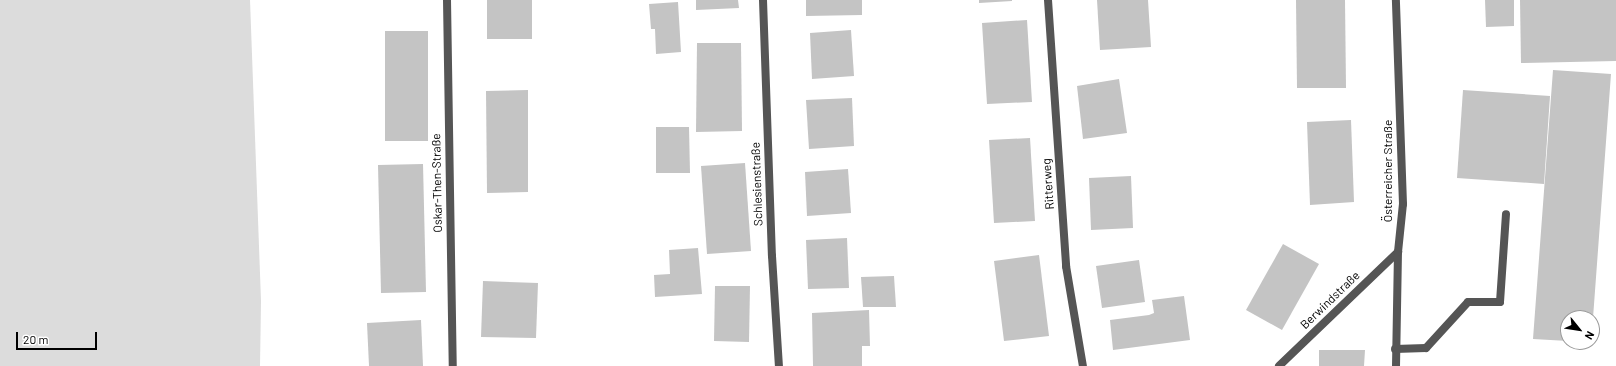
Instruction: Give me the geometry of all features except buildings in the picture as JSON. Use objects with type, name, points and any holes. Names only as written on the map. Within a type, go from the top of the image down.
[{"type":"street","name":"Oskar-Then-Straße","points":[[447,0],[453,366]]},
{"type":"street","name":"Schlesienstraße","points":[[763,0],[772,256],[780,366]]},
{"type":"street","name":"Ritterweg","points":[[1048,0],[1066,266],[1083,366]]},
{"type":"street","name":"Österreicher Straße","points":[[1396,0],[1403,204],[1398,252],[1395,349],[1396,366]]},
{"type":"street","points":[[1395,349],[1426,348],[1468,302],[1500,302],[1506,214]]},
{"type":"street","name":"Berwindstraße","points":[[1279,366],[1398,252]]},
{"type":"shaded area","points":[[0,0],[250,0],[261,301],[260,366],[0,366]]}]
